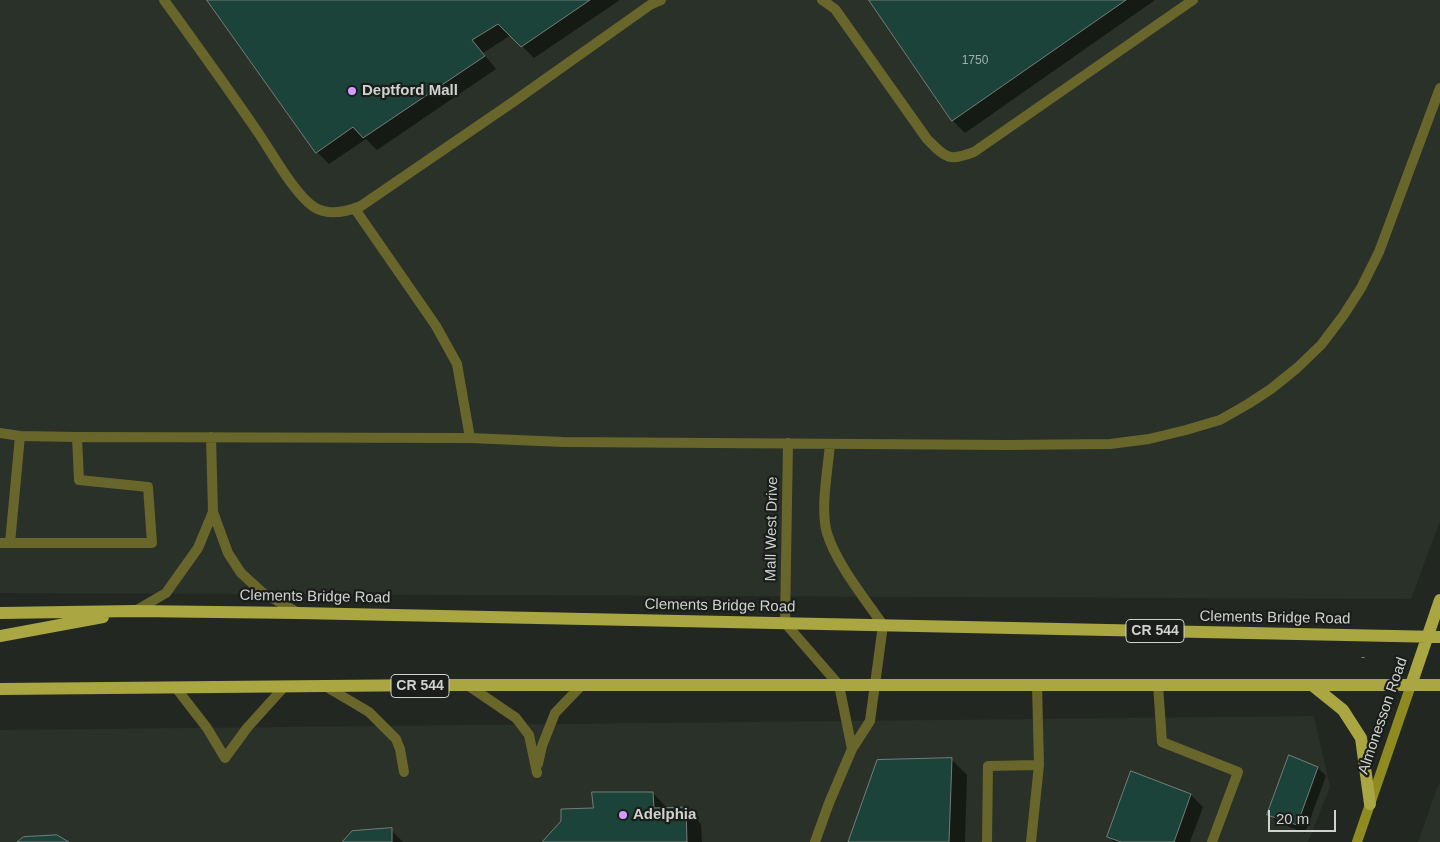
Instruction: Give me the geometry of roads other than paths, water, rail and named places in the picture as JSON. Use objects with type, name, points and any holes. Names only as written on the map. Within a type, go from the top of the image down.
[{"type":"main road","name":"Almonesson Road","points":[[1357,842],[1440,600]]},
{"type":"main road","name":"Clements Bridge Road","points":[[0,613],[135,611],[299,613],[1440,637]]},
{"type":"main road","points":[[0,636],[135,611]]},
{"type":"main road","name":"CR 544","points":[[0,689],[325,686],[1440,684]]},
{"type":"main road","points":[[1312,685],[1343,710],[1361,738],[1370,804]]},
{"type":"lane","points":[[164,0],[298,191],[315,208],[334,213],[361,206],[650,5],[661,0]]},
{"type":"lane","points":[[822,0],[835,9],[927,139],[943,155],[958,158],[974,152],[1193,0]]},
{"type":"lane","points":[[0,433],[20,436],[78,437],[470,438],[563,442],[830,444],[1110,444],[1149,439],[1220,420],[1248,404],[1297,368],[1321,345],[1361,288],[1379,252],[1440,88]]},
{"type":"lane","points":[[355,209],[436,326],[457,364],[470,438]]},
{"type":"lane","points":[[20,436],[5,543],[152,543],[148,487],[79,480],[78,437]]},
{"type":"lane","points":[[211,437],[213,512],[228,553],[241,573],[263,593],[299,613]]},
{"type":"lane","name":"Mall West Drive","points":[[785,623],[788,443]]},
{"type":"lane","points":[[814,842],[852,749],[870,721],[883,625],[841,562],[827,532],[825,506],[830,444]]},
{"type":"lane","points":[[135,611],[166,593],[198,548],[213,512]]},
{"type":"lane","points":[[785,623],[839,685],[852,749]]},
{"type":"lane","points":[[1031,842],[1039,765],[1036,685]]},
{"type":"lane","points":[[1158,685],[1162,742],[1238,772],[1212,842]]},
{"type":"lane","points":[[325,686],[369,712],[396,739],[400,749],[404,772]]},
{"type":"lane","points":[[468,686],[516,718],[529,735],[537,773],[542,746],[555,713],[581,686]]},
{"type":"lane","points":[[176,688],[208,728],[225,758],[246,728],[284,687]]},
{"type":"lane","points":[[987,842],[988,766],[1039,765]]},
{"type":"place","name":"Deptford Mall","points":[[352,91]]},
{"type":"place","name":"Adelphia","points":[[623,815]]}]
